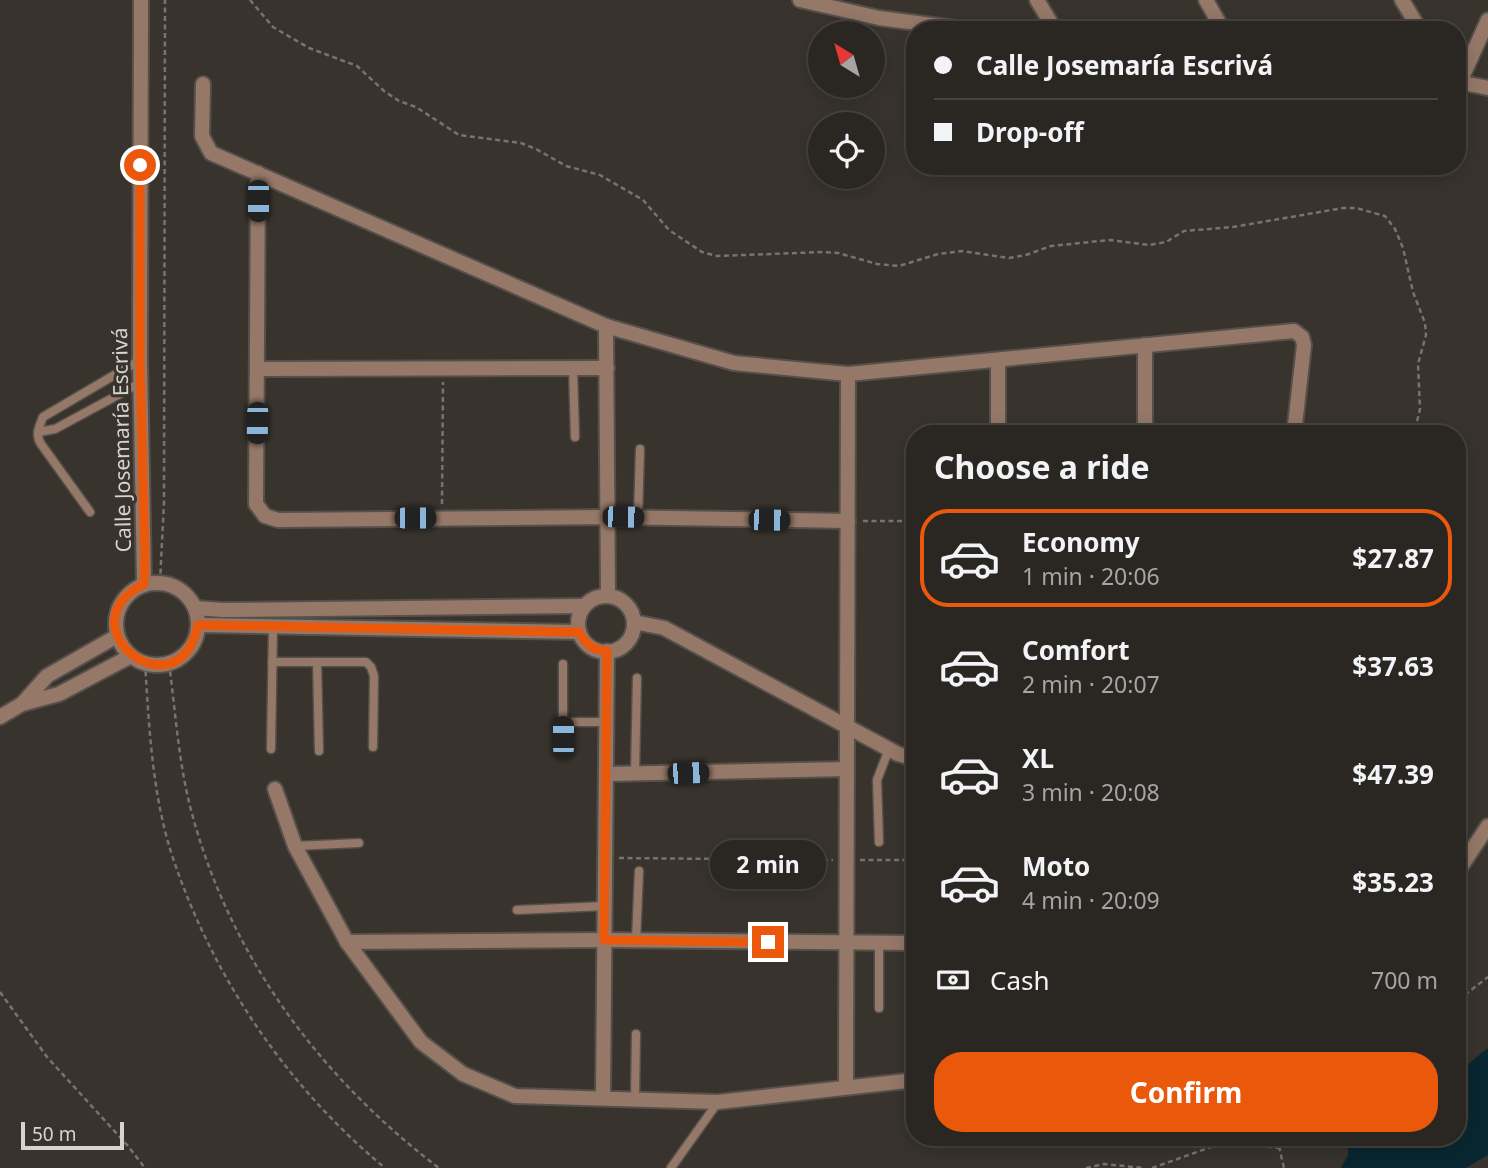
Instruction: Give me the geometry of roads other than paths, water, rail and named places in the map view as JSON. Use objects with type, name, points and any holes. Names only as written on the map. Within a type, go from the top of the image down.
[{"type":"street","name":"Calle Josemaría Escrivá","points":[[141,0],[140,360],[144,584]]},
{"type":"street","points":[[800,0],[833,4],[879,18],[906,22]]},
{"type":"street","points":[[1037,0],[1050,21]]},
{"type":"street","points":[[1206,0],[1218,21]]},
{"type":"street","points":[[1402,0],[1415,21]]},
{"type":"street","points":[[1466,67],[1488,20]]},
{"type":"street","points":[[1466,83],[1488,88]]},
{"type":"street","points":[[202,84],[202,136],[211,153],[606,326],[734,363],[848,374],[1294,331],[1302,337],[1304,345],[1295,425]]},
{"type":"street","points":[[258,173],[256,503],[265,516],[278,520],[638,517],[848,521]]},
{"type":"street","points":[[606,326],[608,596]]},
{"type":"street","points":[[1145,345],[1145,425]]},
{"type":"street","points":[[998,360],[998,425]]},
{"type":"street","points":[[257,369],[607,368]]},
{"type":"street","points":[[846,1087],[848,374]]},
{"type":"street","points":[[160,582],[173,585],[184,592],[195,608],[198,625],[196,638],[190,649],[169,663],[145,663],[131,656],[117,636],[116,615],[120,605],[134,589],[144,584],[160,582]]},
{"type":"street","points":[[608,596],[620,600],[630,609],[634,622],[631,636],[623,646],[597,651],[585,644],[579,632],[578,618],[583,606],[594,598],[608,596]]},
{"type":"street","points":[[195,608],[583,606]]},
{"type":"street","points":[[334,609],[334,628]]},
{"type":"street","points":[[634,622],[664,628],[889,749],[906,756]]},
{"type":"street","points":[[198,625],[579,632]]},
{"type":"street","points":[[22,704],[47,676],[117,636]]},
{"type":"street","points":[[603,1097],[607,651]]},
{"type":"street","points":[[0,716],[22,704],[59,694],[131,656]]},
{"type":"street","points":[[606,775],[847,769]]},
{"type":"street","points":[[275,789],[295,846],[347,942],[421,1042],[463,1074],[515,1096],[718,1102],[906,1081]]},
{"type":"street","points":[[1466,859],[1488,827]]},
{"type":"street","points":[[347,942],[604,940],[906,943]]},
{"type":"lane","points":[[90,512],[41,444],[38,432],[43,417],[140,360]]},
{"type":"lane","points":[[573,368],[575,437]]},
{"type":"lane","points":[[38,432],[55,429],[142,382]]},
{"type":"lane","points":[[638,517],[640,449]]},
{"type":"lane","points":[[271,749],[273,627]]},
{"type":"lane","points":[[272,662],[366,662],[374,676],[373,747]]},
{"type":"lane","points":[[317,662],[319,751]]},
{"type":"lane","points":[[563,664],[563,752]]},
{"type":"lane","points":[[635,774],[637,678]]},
{"type":"lane","points":[[563,722],[606,722]]},
{"type":"lane","points":[[879,842],[877,780],[889,749]]},
{"type":"lane","points":[[295,846],[359,843]]},
{"type":"lane","points":[[636,941],[639,871]]},
{"type":"lane","points":[[517,910],[605,906]]},
{"type":"lane","points":[[879,943],[879,1008]]},
{"type":"lane","points":[[635,1099],[636,1034]]},
{"type":"lane","points":[[671,1168],[718,1102]]},
{"type":"water","points":[[1488,1048],[1488,1155],[1466,1168],[1341,1168],[1348,1155],[1348,1146],[1466,1146],[1466,1066]]}]
